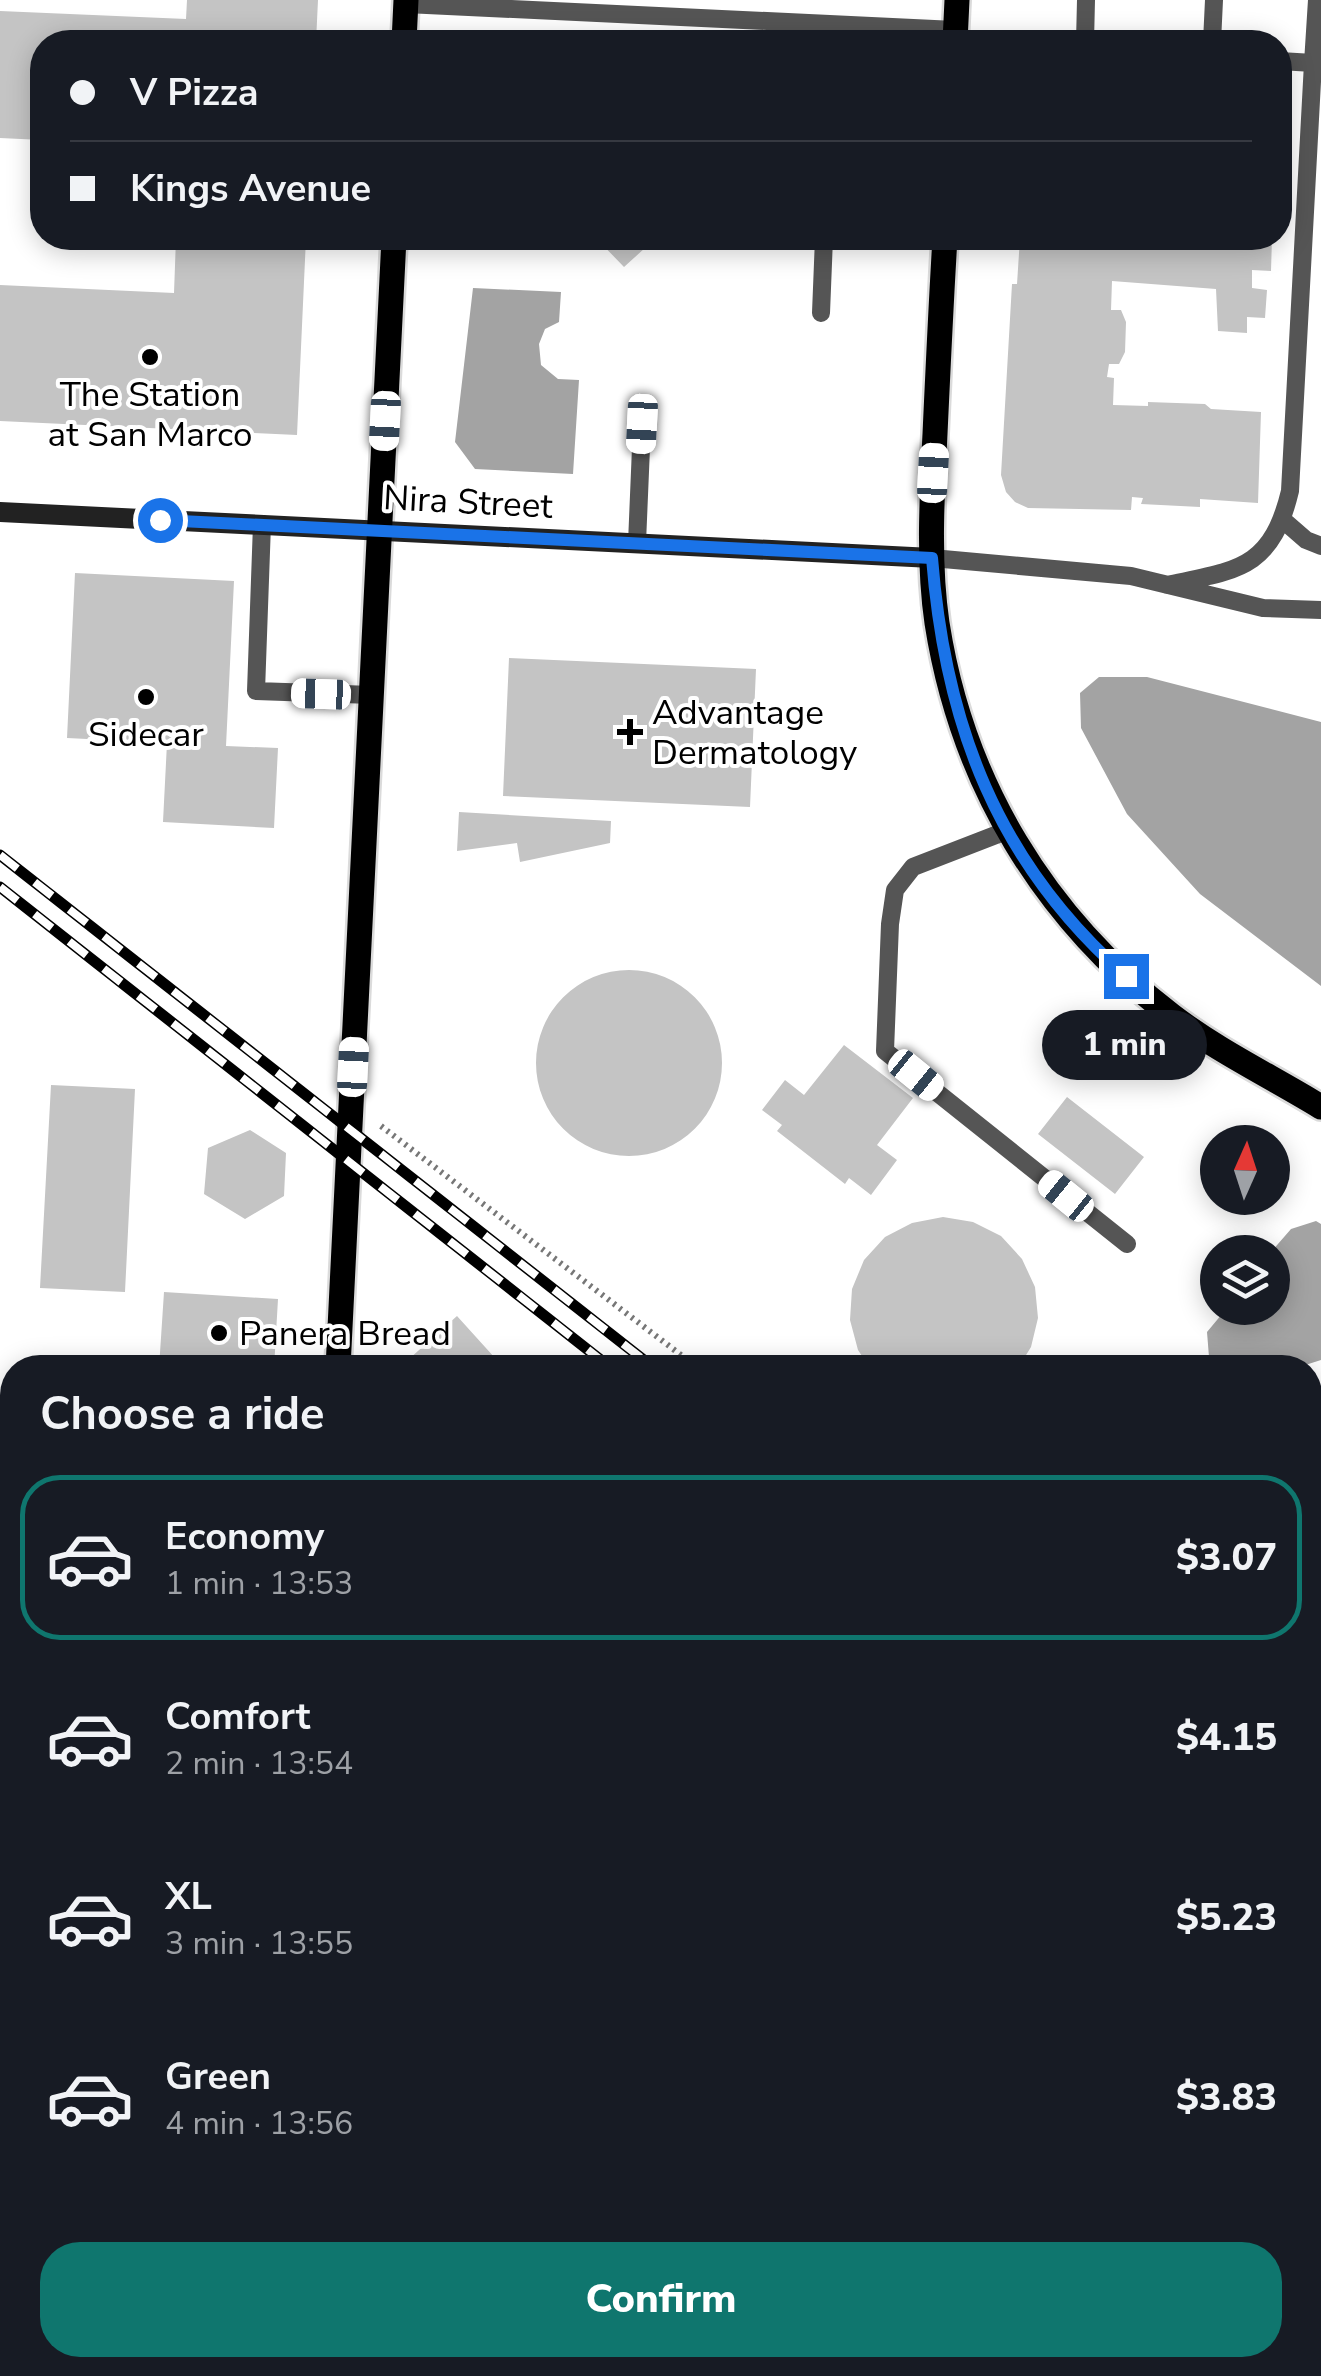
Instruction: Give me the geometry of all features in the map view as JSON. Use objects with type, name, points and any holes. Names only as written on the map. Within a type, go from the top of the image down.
[{"type":"main road","points":[[955,30],[957,0]]},
{"type":"main road","points":[[405,30],[406,2]]},
{"type":"main road","points":[[339,1355],[393,250]]},
{"type":"main road","points":[[945,250],[932,558],[937,621],[952,699],[983,784],[1006,831],[1038,878],[1102,955],[1174,1017],[1321,1107]]},
{"type":"street","name":"Nira Street","points":[[0,512],[932,558]]},
{"type":"lane","points":[[1085,30],[1086,0]]},
{"type":"lane","points":[[1213,30],[1214,0]]},
{"type":"lane","points":[[1167,584],[1240,569],[1268,544],[1283,520],[1290,492],[1317,0]]},
{"type":"lane","points":[[406,2],[780,30]]},
{"type":"lane","points":[[1292,62],[1314,63]]},
{"type":"lane","points":[[821,313],[824,250]]},
{"type":"lane","points":[[637,543],[642,424]]},
{"type":"lane","points":[[1283,520],[1306,540],[1321,546]]},
{"type":"lane","points":[[262,524],[256,691],[372,695]]},
{"type":"lane","points":[[932,558],[1130,576],[1264,608],[1321,610]]},
{"type":"lane","points":[[1006,831],[913,866],[895,890],[885,1051],[1127,1244]]},
{"type":"path","points":[[352,1104],[681,1355]]},
{"type":"shaded area","points":[[473,288],[561,292],[559,322],[545,329],[539,344],[541,365],[558,379],[579,380],[573,474],[475,469],[455,442]]},
{"type":"shaded area","points":[[1099,677],[1147,677],[1321,722],[1321,986],[1200,894],[1127,814],[1081,728],[1080,693]]},
{"type":"shaded area","points":[[1316,1221],[1321,1224],[1321,1355],[1209,1355],[1207,1332],[1213,1325],[1290,1325],[1290,1235],[1286,1235],[1291,1229]]},
{"type":"building","points":[[187,0],[318,0],[317,30],[30,30],[30,139],[0,138],[0,11],[186,19]]},
{"type":"building","name":"The Station at San Marco","points":[[176,250],[305,250],[297,435],[0,421],[0,285],[174,293]]},
{"type":"building","points":[[608,250],[643,250],[624,267]]},
{"type":"building","points":[[1019,250],[1272,250],[1271,271],[1252,270],[1252,288],[1267,290],[1265,318],[1247,317],[1247,333],[1218,331],[1216,289],[1112,281],[1111,310],[1121,310],[1126,322],[1125,352],[1119,364],[1109,364],[1107,377],[1114,378],[1113,405],[1205,404],[1211,409],[1261,412],[1258,503],[1200,499],[1200,507],[1141,504],[1143,498],[1132,497],[1131,510],[1028,508],[1015,502],[1006,492],[1001,475],[1012,284],[1017,284]]},
{"type":"building","points":[[75,573],[234,581],[226,746],[278,748],[274,828],[163,822],[167,743],[67,738]]},
{"type":"building","name":"Advantage Dermatology","points":[[509,658],[756,669],[750,807],[503,796]]},
{"type":"building","points":[[459,812],[611,821],[610,843],[520,862],[517,843],[457,851]]},
{"type":"building","points":[[629,970],[665,977],[695,997],[715,1027],[722,1063],[715,1099],[695,1129],[665,1149],[629,1156],[593,1149],[563,1129],[543,1099],[536,1063],[543,1027],[563,997],[593,977]]},
{"type":"building","points":[[844,1045],[913,1098],[877,1145],[897,1160],[871,1195],[849,1178],[845,1184],[777,1131],[782,1125],[762,1110],[785,1080],[804,1095]]},
{"type":"building","points":[[51,1085],[135,1089],[125,1292],[40,1288]]},
{"type":"building","points":[[1067,1097],[1144,1157],[1115,1194],[1038,1134]]},
{"type":"building","points":[[250,1130],[286,1153],[284,1196],[245,1219],[204,1194],[208,1148]]},
{"type":"building","points":[[943,1217],[973,1222],[1001,1236],[1022,1259],[1035,1287],[1038,1318],[1026,1355],[861,1355],[850,1320],[852,1289],[864,1260],[885,1237],[912,1223]]},
{"type":"building","name":"Panera Bread","points":[[164,1292],[278,1299],[275,1355],[160,1355]]},
{"type":"building","points":[[457,1316],[492,1355],[414,1355]]},
{"type":"railway","points":[[0,855],[637,1355]]},
{"type":"railway","points":[[0,887],[594,1355]]},
{"type":"place","name":"The Station at San Marco","points":[[150,357]]},
{"type":"place","name":"Sidecar","points":[[146,697]]},
{"type":"place","name":"Advantage Dermatology","points":[[630,732]]},
{"type":"place","name":"Panera Bread","points":[[219,1333]]},
{"type":"route","points":[[160,520],[932,558],[937,621],[952,699],[983,784],[1006,831],[1038,878],[1102,955],[1126,976]]}]
